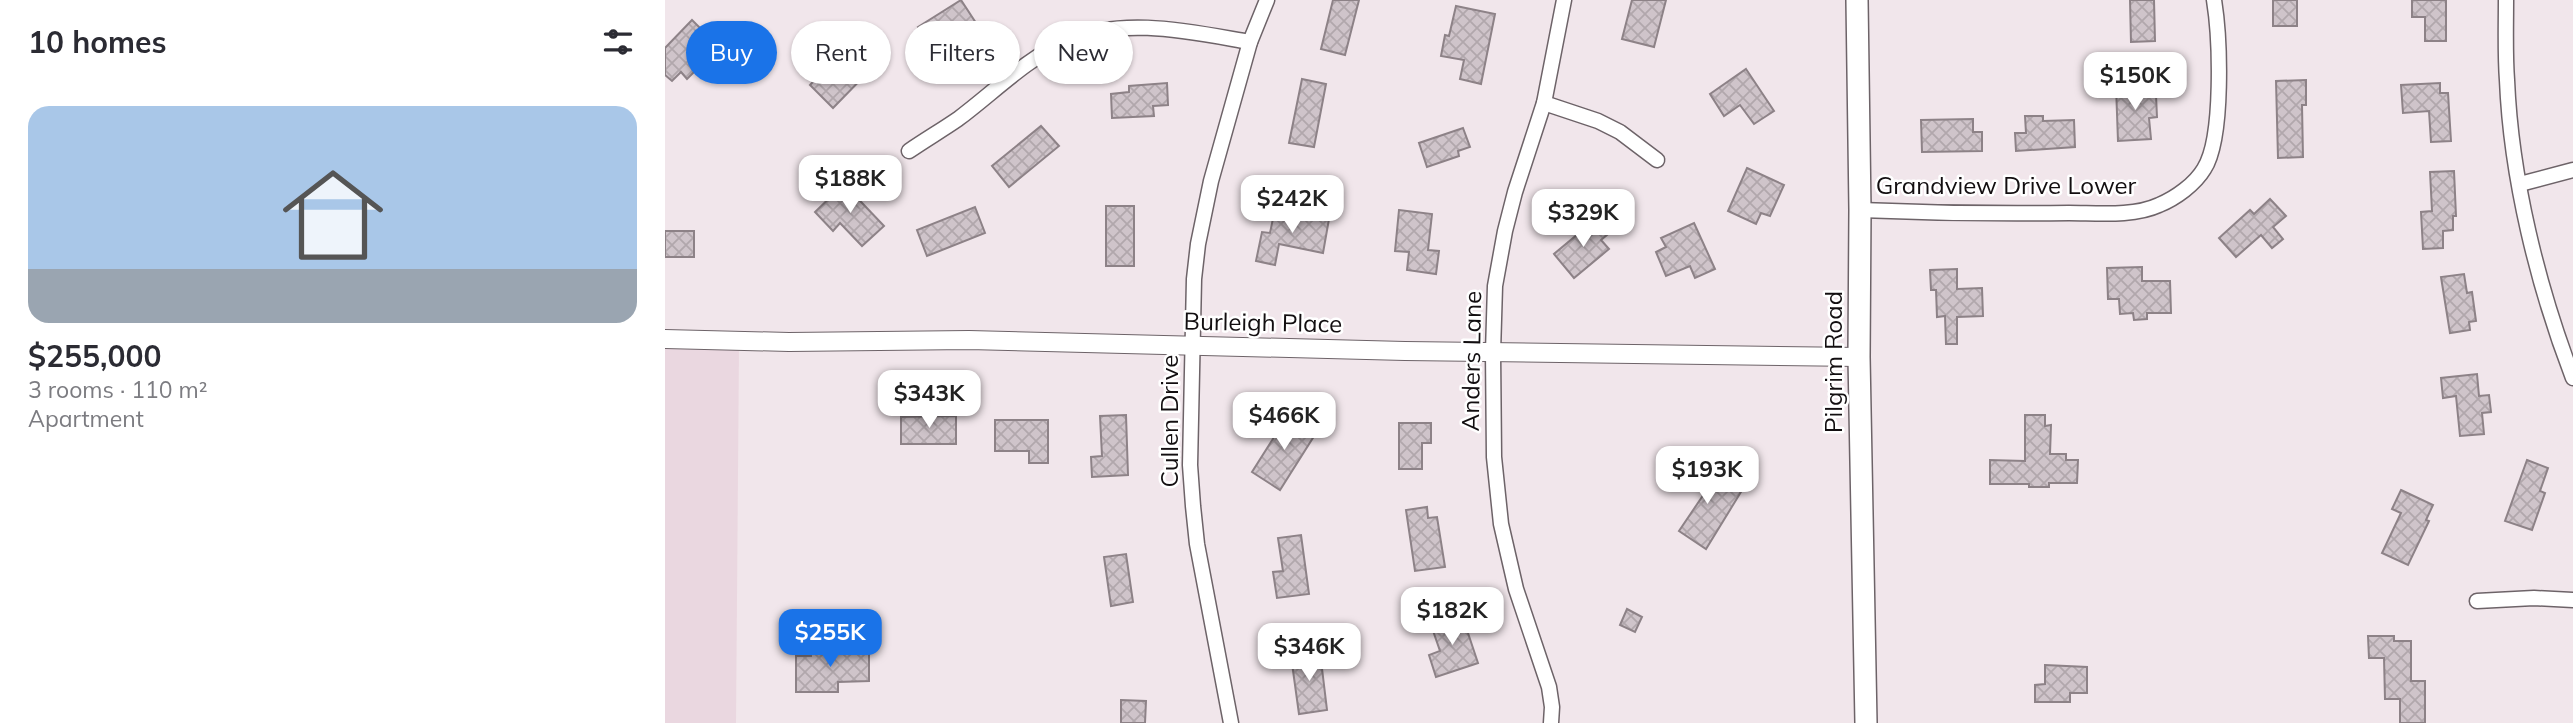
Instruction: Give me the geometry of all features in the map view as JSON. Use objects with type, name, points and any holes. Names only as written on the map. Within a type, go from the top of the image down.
[{"type":"main road","name":"Pilgrim Road","points":[[1857,0],[1859,357],[1866,723]]},
{"type":"street","name":"Cullen Drive","points":[[1231,723],[1197,544],[1193,506],[1190,465],[1194,279],[1203,211],[1250,43],[1267,0]]},
{"type":"street","name":"Anders Lane","points":[[1551,723],[1549,687],[1513,578],[1501,524],[1494,457],[1493,352],[1495,286],[1504,231],[1544,103],[1564,0]]},
{"type":"street","name":"Grandview Drive Lower","points":[[1860,210],[1994,214],[2114,213],[2158,206],[2188,188],[2204,169],[2213,151],[2217,131],[2218,44],[2214,0]]},
{"type":"street","points":[[2506,0],[2507,81],[2525,218],[2541,284],[2573,378]]},
{"type":"street","points":[[909,151],[956,120],[1047,51],[1085,34],[1105,30],[1174,29],[1250,43]]},
{"type":"street","points":[[1544,103],[1598,121],[1620,132],[1657,160]]},
{"type":"street","points":[[2520,184],[2573,170]]},
{"type":"street","name":"Burleigh Place","points":[[665,339],[789,342],[969,340],[1165,346],[1192,344],[1251,348],[1859,357]]},
{"type":"street","points":[[2477,601],[2534,598],[2573,600]]},
{"type":"shaded area","points":[[665,345],[739,347],[736,723],[665,723]]},
{"type":"building","points":[[961,0],[975,21],[928,21]]},
{"type":"building","points":[[1333,0],[1359,0],[1345,55],[1321,49]]},
{"type":"building","points":[[1632,0],[1666,0],[1654,47],[1622,39]]},
{"type":"building","points":[[2130,0],[2154,0],[2155,41],[2131,42]]},
{"type":"building","points":[[2273,0],[2297,0],[2297,26],[2273,26]]},
{"type":"building","points":[[2412,0],[2446,0],[2446,41],[2425,41],[2425,17],[2412,17]]},
{"type":"building","points":[[1456,6],[1495,14],[1481,84],[1460,79],[1464,60],[1441,56],[1445,35],[1449,36]]},
{"type":"building","points":[[686,26],[686,78],[681,72],[672,81],[665,75],[665,48]]},
{"type":"building","points":[[1746,69],[1774,111],[1754,124],[1740,105],[1724,116],[1710,94]]},
{"type":"building","points":[[1302,79],[1326,84],[1314,147],[1289,143]]},
{"type":"building","points":[[2306,80],[2306,105],[2302,105],[2303,157],[2278,158],[2276,81]]},
{"type":"building","points":[[1167,83],[1168,105],[1153,106],[1154,116],[1112,118],[1111,94],[1129,92],[1129,86]]},
{"type":"building","points":[[2440,83],[2440,93],[2448,93],[2451,141],[2431,142],[2429,111],[2403,113],[2401,85]]},
{"type":"building","points":[[811,84],[856,84],[833,108]]},
{"type":"building","points":[[2152,85],[2152,95],[2156,95],[2157,117],[2149,118],[2151,139],[2118,141],[2116,86]]},
{"type":"building","points":[[2025,116],[2043,116],[2043,121],[2074,120],[2075,147],[2016,151],[2015,133],[2026,133]]},
{"type":"building","points":[[1973,119],[1973,132],[1982,132],[1982,151],[1922,152],[1921,120]]},
{"type":"building","points":[[1041,126],[1059,146],[1009,187],[992,166]]},
{"type":"building","points":[[1463,128],[1470,147],[1458,151],[1459,156],[1427,167],[1419,143]]},
{"type":"building","points":[[1747,168],[1784,185],[1770,216],[1761,213],[1756,224],[1728,211]]},
{"type":"building","points":[[2454,171],[2456,216],[2453,216],[2453,230],[2443,231],[2443,248],[2423,249],[2421,212],[2432,211],[2430,172]]},
{"type":"building","points":[[844,184],[884,226],[862,246],[840,223],[833,231],[815,212]]},
{"type":"building","points":[[2270,199],[2286,216],[2273,227],[2283,239],[2272,248],[2261,235],[2236,257],[2219,238],[2250,210],[2254,214]]},
{"type":"building","points":[[1106,206],[1134,206],[1134,266],[1106,266]]},
{"type":"building","points":[[975,207],[985,233],[927,256],[917,230]]},
{"type":"building","points":[[1275,209],[1329,219],[1323,253],[1279,244],[1275,265],[1256,261],[1262,232],[1270,233]]},
{"type":"building","points":[[1399,210],[1432,214],[1428,250],[1439,251],[1436,274],[1407,270],[1409,252],[1395,251]]},
{"type":"building","points":[[1596,219],[1608,234],[1601,240],[1609,249],[1574,278],[1554,254]]},
{"type":"building","points":[[1694,223],[1715,269],[1695,278],[1690,266],[1666,276],[1656,252],[1666,247],[1661,238]]},
{"type":"building","points":[[665,231],[694,231],[694,257],[665,257]]},
{"type":"building","points":[[2142,267],[2142,281],[2170,281],[2171,313],[2147,313],[2147,319],[2134,320],[2133,313],[2120,314],[2119,299],[2108,299],[2107,268]]},
{"type":"building","points":[[1957,269],[1957,289],[1982,288],[1983,316],[1957,317],[1957,344],[1946,344],[1945,316],[1937,317],[1936,290],[1931,290],[1930,270]]},
{"type":"building","points":[[2464,274],[2467,293],[2472,292],[2476,321],[2469,322],[2470,330],[2450,333],[2441,277]]},
{"type":"building","points":[[2477,374],[2479,396],[2489,395],[2491,412],[2482,413],[2484,434],[2460,436],[2456,396],[2443,398],[2441,378]]},
{"type":"building","points":[[1126,415],[1128,475],[1092,477],[1091,457],[1102,456],[1100,416]]},
{"type":"building","points":[[1288,415],[1316,433],[1280,490],[1252,472]]},
{"type":"building","points":[[2025,415],[2045,415],[2045,426],[2051,425],[2050,454],[2066,454],[2066,460],[2078,460],[2077,483],[2049,483],[2049,487],[1990,484],[1990,460],[2025,461]]},
{"type":"building","points":[[956,416],[956,444],[901,444],[901,417]]},
{"type":"building","points":[[995,420],[1048,420],[1048,463],[1029,463],[1029,451],[995,451]]},
{"type":"building","points":[[1399,423],[1431,423],[1431,443],[1422,443],[1422,469],[1399,469]]},
{"type":"building","points":[[2527,460],[2548,468],[2540,491],[2545,493],[2532,530],[2505,521]]},
{"type":"building","points":[[1706,468],[1706,473],[1741,492],[1706,549],[1679,531],[1708,488],[1684,490],[1682,470]]},
{"type":"building","points":[[2401,490],[2433,505],[2426,520],[2429,521],[2408,565],[2382,553],[2401,513],[2392,509]]},
{"type":"building","points":[[1427,507],[1428,518],[1437,517],[1445,567],[1415,571],[1406,510]]},
{"type":"building","points":[[1301,535],[1309,594],[1277,598],[1273,572],[1283,571],[1278,538]]},
{"type":"building","points":[[1126,554],[1133,602],[1111,606],[1104,557]]},
{"type":"building","points":[[1627,609],[1642,617],[1635,632],[1620,625]]},
{"type":"building","points":[[1462,615],[1478,663],[1436,677],[1429,655],[1440,651],[1431,625]]},
{"type":"building","points":[[2368,636],[2394,636],[2394,641],[2411,641],[2411,681],[2425,681],[2425,723],[2400,723],[2400,699],[2385,699],[2384,658],[2369,658]]},
{"type":"building","points":[[833,644],[833,653],[869,653],[869,681],[838,682],[838,692],[796,692],[796,656],[811,656],[811,645]]},
{"type":"building","points":[[1320,652],[1327,710],[1299,714],[1291,656]]},
{"type":"building","points":[[2045,665],[2087,667],[2087,693],[2070,693],[2070,702],[2035,702],[2035,685],[2045,684]]},
{"type":"building","points":[[1121,700],[1146,701],[1145,723],[1121,723]]}]
